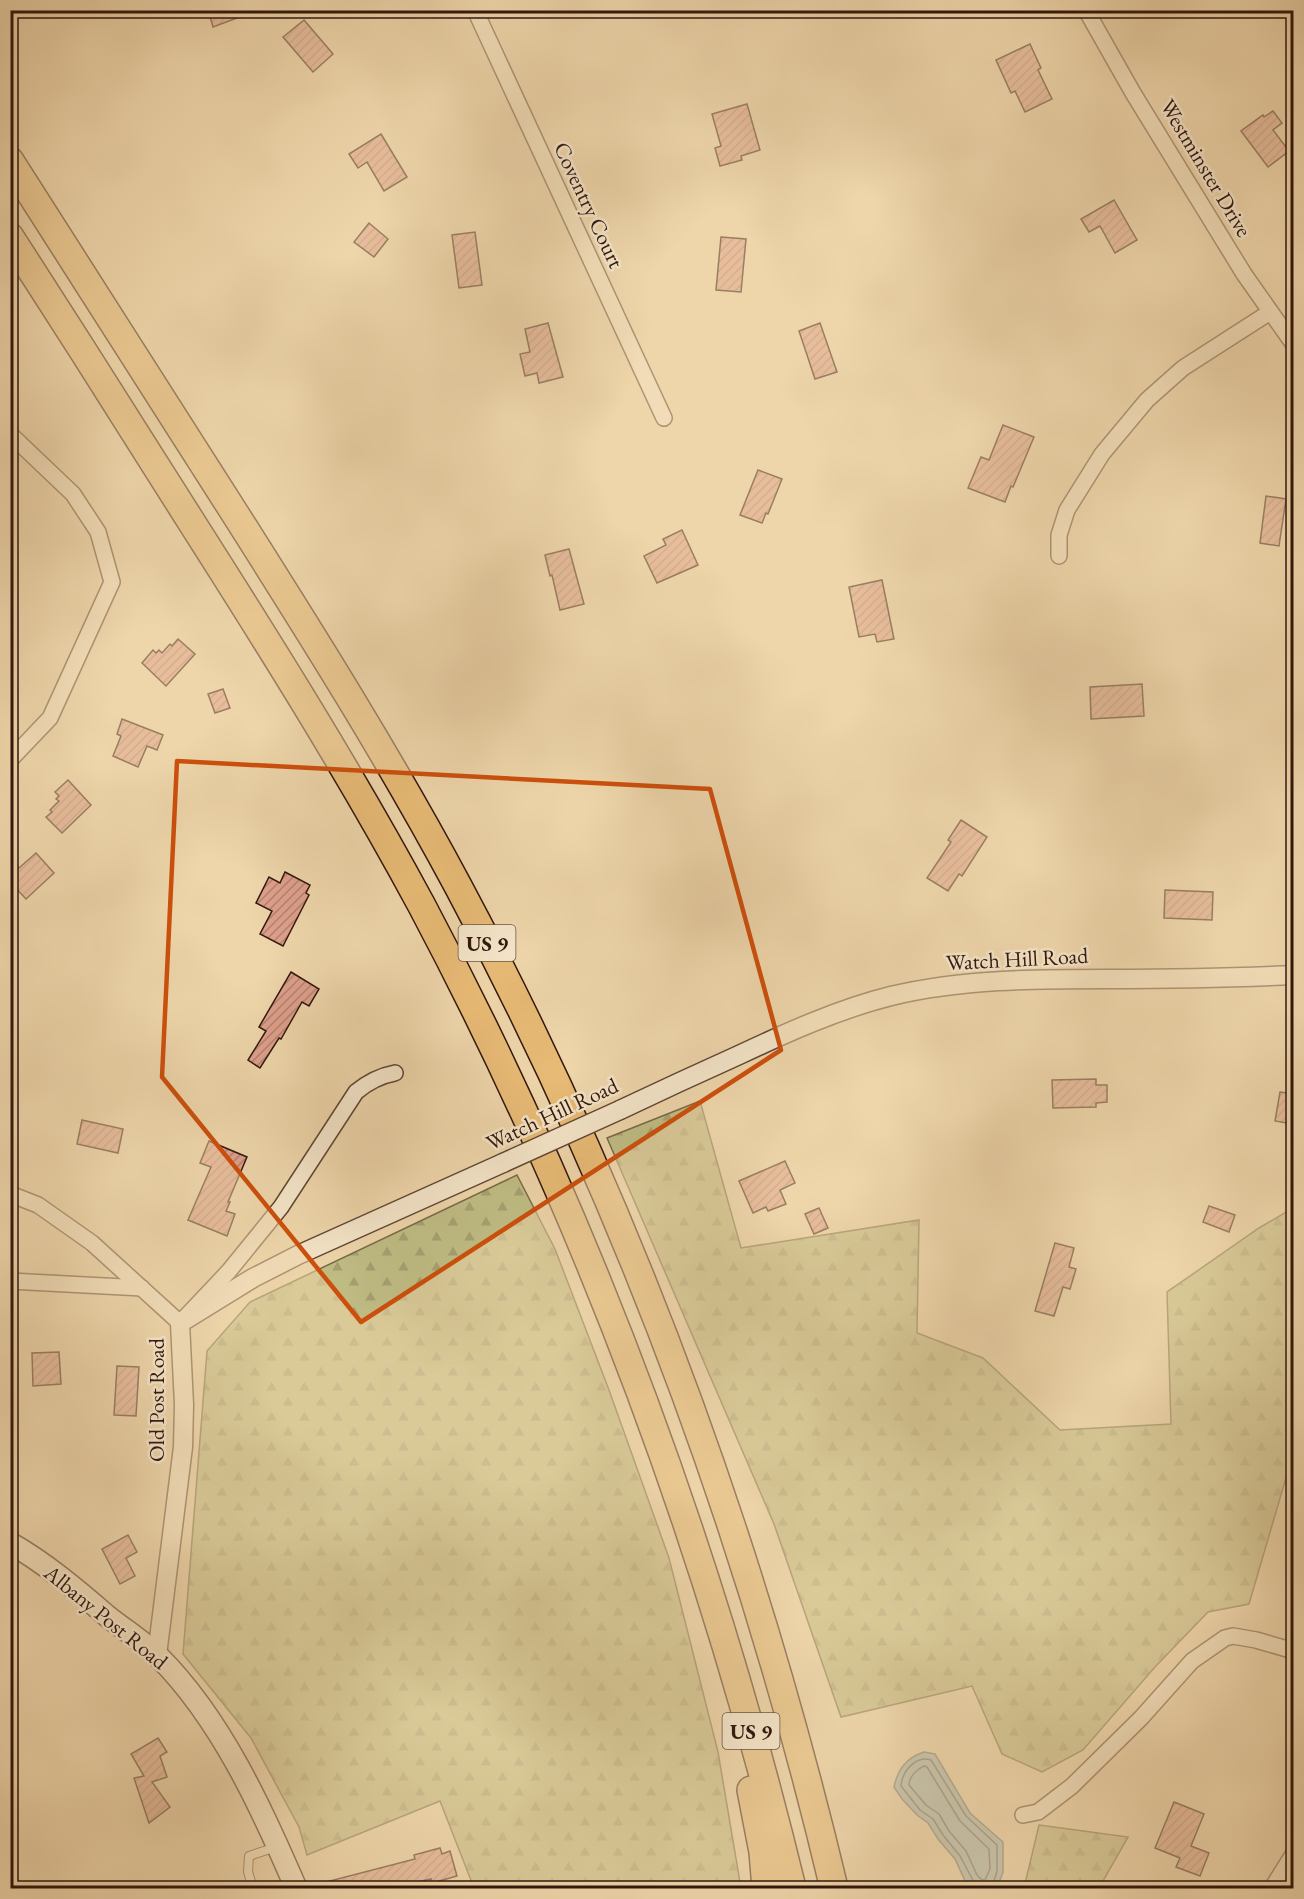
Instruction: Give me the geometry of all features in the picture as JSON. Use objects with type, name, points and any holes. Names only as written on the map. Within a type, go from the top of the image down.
[{"type":"highway","name":"US 9","points":[[10,161],[293,605],[382,751],[457,884],[523,1012],[608,1198],[687,1396],[764,1628],[812,1797],[834,1888]]},
{"type":"highway","name":"US 9","points":[[10,237],[264,636],[346,772],[420,904],[515,1093],[573,1224],[652,1420],[704,1575],[759,1757],[792,1888]]},
{"type":"highway","points":[[704,1575],[754,1805],[766,1888]]},
{"type":"highway","points":[[812,1797],[841,1888]]},
{"type":"main road","name":"Albany Post Road","points":[[10,1543],[72,1586],[118,1626],[157,1655],[194,1699],[234,1761],[296,1888]]},
{"type":"street","name":"Coventry Court","points":[[474,10],[664,418]]},
{"type":"street","name":"Westminster Drive","points":[[1086,10],[1225,244],[1293,345]]},
{"type":"street","points":[[1059,556],[1059,535],[1067,510],[1102,454],[1147,400],[1183,368],[1270,312]]},
{"type":"street","points":[[10,434],[73,494],[98,532],[112,582],[50,718],[10,760]]},
{"type":"street","name":"Watch Hill Road","points":[[180,1323],[252,1278],[298,1255],[801,1027],[846,1010],[891,996],[938,987],[983,982],[1035,979],[1220,978],[1293,975]]},
{"type":"street","points":[[180,1323],[255,1240],[281,1207],[356,1092],[381,1076],[395,1073]]},
{"type":"street","name":"Old Post Road","points":[[10,1194],[38,1205],[92,1243],[180,1323],[184,1405],[183,1447],[157,1655]]},
{"type":"street","points":[[10,1281],[142,1288]]},
{"type":"street","points":[[1023,1815],[1038,1812],[1072,1785],[1141,1718],[1192,1661],[1225,1638],[1233,1636],[1256,1640],[1293,1652]]},
{"type":"street","points":[[1272,1888],[1293,1853]]},
{"type":"lane","points":[[253,1888],[248,1872],[249,1856],[277,1846]]},
{"type":"highlighted area","points":[[177,761],[710,789],[781,1050],[361,1322],[162,1077]]},
{"type":"green space","points":[[700,1101],[741,1248],[919,1220],[917,1333],[983,1358],[1060,1430],[1171,1424],[1167,1292],[1259,1228],[1293,1208],[1293,1454],[1249,1604],[1208,1612],[1155,1667],[1083,1750],[1042,1772],[1002,1754],[972,1686],[841,1717],[774,1524],[607,1138]]},
{"type":"green space","points":[[517,1175],[555,1249],[609,1390],[669,1558],[718,1752],[741,1888],[474,1888],[440,1801],[307,1855],[299,1827],[251,1738],[183,1654],[207,1351],[250,1302]]},
{"type":"green space","points":[[1039,1825],[1128,1837],[1099,1888],[1024,1888]]},
{"type":"water","points":[[924,1752],[935,1754],[970,1813],[1003,1842],[1003,1872],[997,1888],[972,1888],[966,1883],[955,1859],[928,1823],[917,1815],[894,1787],[904,1765],[912,1757]]},
{"type":"building","points":[[208,10],[253,10],[253,12],[213,27]]},
{"type":"building","points":[[304,20],[333,54],[313,72],[283,37]]},
{"type":"building","points":[[1030,44],[1041,68],[1038,70],[1052,99],[1025,112],[1015,91],[1011,93],[996,60]]},
{"type":"building","points":[[747,104],[760,150],[741,156],[742,160],[720,166],[715,148],[721,146],[712,114]]},
{"type":"building","points":[[1273,111],[1282,123],[1273,130],[1289,151],[1268,167],[1241,131],[1263,115],[1264,117]]},
{"type":"building","points":[[381,134],[407,177],[384,191],[367,162],[358,168],[349,154]]},
{"type":"building","points":[[1114,200],[1137,240],[1115,253],[1100,226],[1089,232],[1081,219]]},
{"type":"building","points":[[369,223],[388,239],[374,257],[354,242]]},
{"type":"building","points":[[475,232],[482,285],[459,288],[452,235]]},
{"type":"building","points":[[721,237],[746,239],[741,292],[716,290]]},
{"type":"building","points":[[548,323],[563,377],[539,383],[537,373],[525,376],[520,354],[530,352],[525,329]]},
{"type":"building","points":[[820,323],[837,372],[815,379],[799,331]]},
{"type":"building","points":[[1003,425],[1034,437],[1005,502],[968,488],[981,457],[989,460]]},
{"type":"building","points":[[758,470],[782,479],[762,523],[740,515]]},
{"type":"building","points":[[1266,496],[1286,499],[1279,546],[1260,543]]},
{"type":"building","points":[[682,530],[698,565],[657,583],[644,556],[666,545],[663,539]]},
{"type":"building","points":[[569,549],[584,604],[560,610],[545,555]]},
{"type":"building","points":[[882,580],[894,639],[877,642],[875,634],[859,637],[849,587]]},
{"type":"building","points":[[178,639],[195,654],[166,686],[142,663],[153,650],[156,653],[159,650],[162,653]]},
{"type":"building","points":[[1142,684],[1144,716],[1091,719],[1090,687]]},
{"type":"building","points":[[223,689],[230,708],[215,713],[208,694]]},
{"type":"building","points":[[122,719],[163,735],[157,750],[147,746],[138,767],[113,756],[121,736],[117,734]]},
{"type":"building","points":[[68,780],[91,805],[62,833],[46,817],[59,801],[56,799],[59,796],[55,792]]},
{"type":"building","points":[[961,820],[987,837],[962,876],[959,874],[948,891],[927,878],[951,842],[948,840]]},
{"type":"building","points":[[36,853],[54,873],[26,899],[10,882],[10,858],[19,868]]},
{"type":"building","points":[[285,872],[310,885],[306,893],[309,895],[283,946],[260,934],[272,911],[256,903],[269,877],[280,883]]},
{"type":"building","points":[[1165,890],[1213,892],[1212,920],[1164,918]]},
{"type":"building","points":[[291,972],[319,989],[309,1006],[302,1002],[281,1039],[279,1038],[260,1068],[248,1060],[266,1031],[259,1027]]},
{"type":"building","points":[[1096,1079],[1096,1085],[1107,1085],[1107,1102],[1096,1103],[1096,1107],[1053,1108],[1052,1080]]},
{"type":"building","points":[[1280,1092],[1293,1094],[1293,1124],[1275,1121]]},
{"type":"building","points":[[82,1120],[123,1129],[118,1153],[77,1144]]},
{"type":"building","points":[[209,1141],[247,1157],[228,1202],[230,1202],[226,1211],[235,1214],[227,1236],[188,1220],[211,1167],[200,1163]]},
{"type":"building","points":[[785,1161],[795,1183],[780,1190],[786,1204],[768,1211],[766,1207],[753,1213],[739,1181]]},
{"type":"building","points":[[1209,1206],[1235,1215],[1229,1232],[1203,1222]]},
{"type":"building","points":[[819,1208],[828,1228],[814,1234],[805,1214]]},
{"type":"building","points":[[1055,1243],[1074,1248],[1069,1267],[1076,1269],[1070,1289],[1063,1287],[1054,1316],[1035,1311]]},
{"type":"building","points":[[59,1352],[61,1384],[33,1386],[32,1353]]},
{"type":"building","points":[[117,1366],[139,1367],[136,1416],[114,1415]]},
{"type":"building","points":[[128,1535],[137,1552],[126,1558],[135,1576],[120,1584],[102,1549]]},
{"type":"building","points":[[158,1738],[167,1752],[160,1756],[167,1777],[152,1782],[170,1807],[149,1823],[134,1778],[144,1776],[131,1754]]},
{"type":"building","points":[[1174,1802],[1204,1814],[1191,1846],[1209,1853],[1200,1876],[1176,1867],[1180,1858],[1155,1848]]},
{"type":"building","points":[[440,1848],[442,1854],[450,1851],[457,1876],[432,1883],[431,1879],[391,1888],[323,1888],[322,1883],[415,1859],[414,1855]]}]
